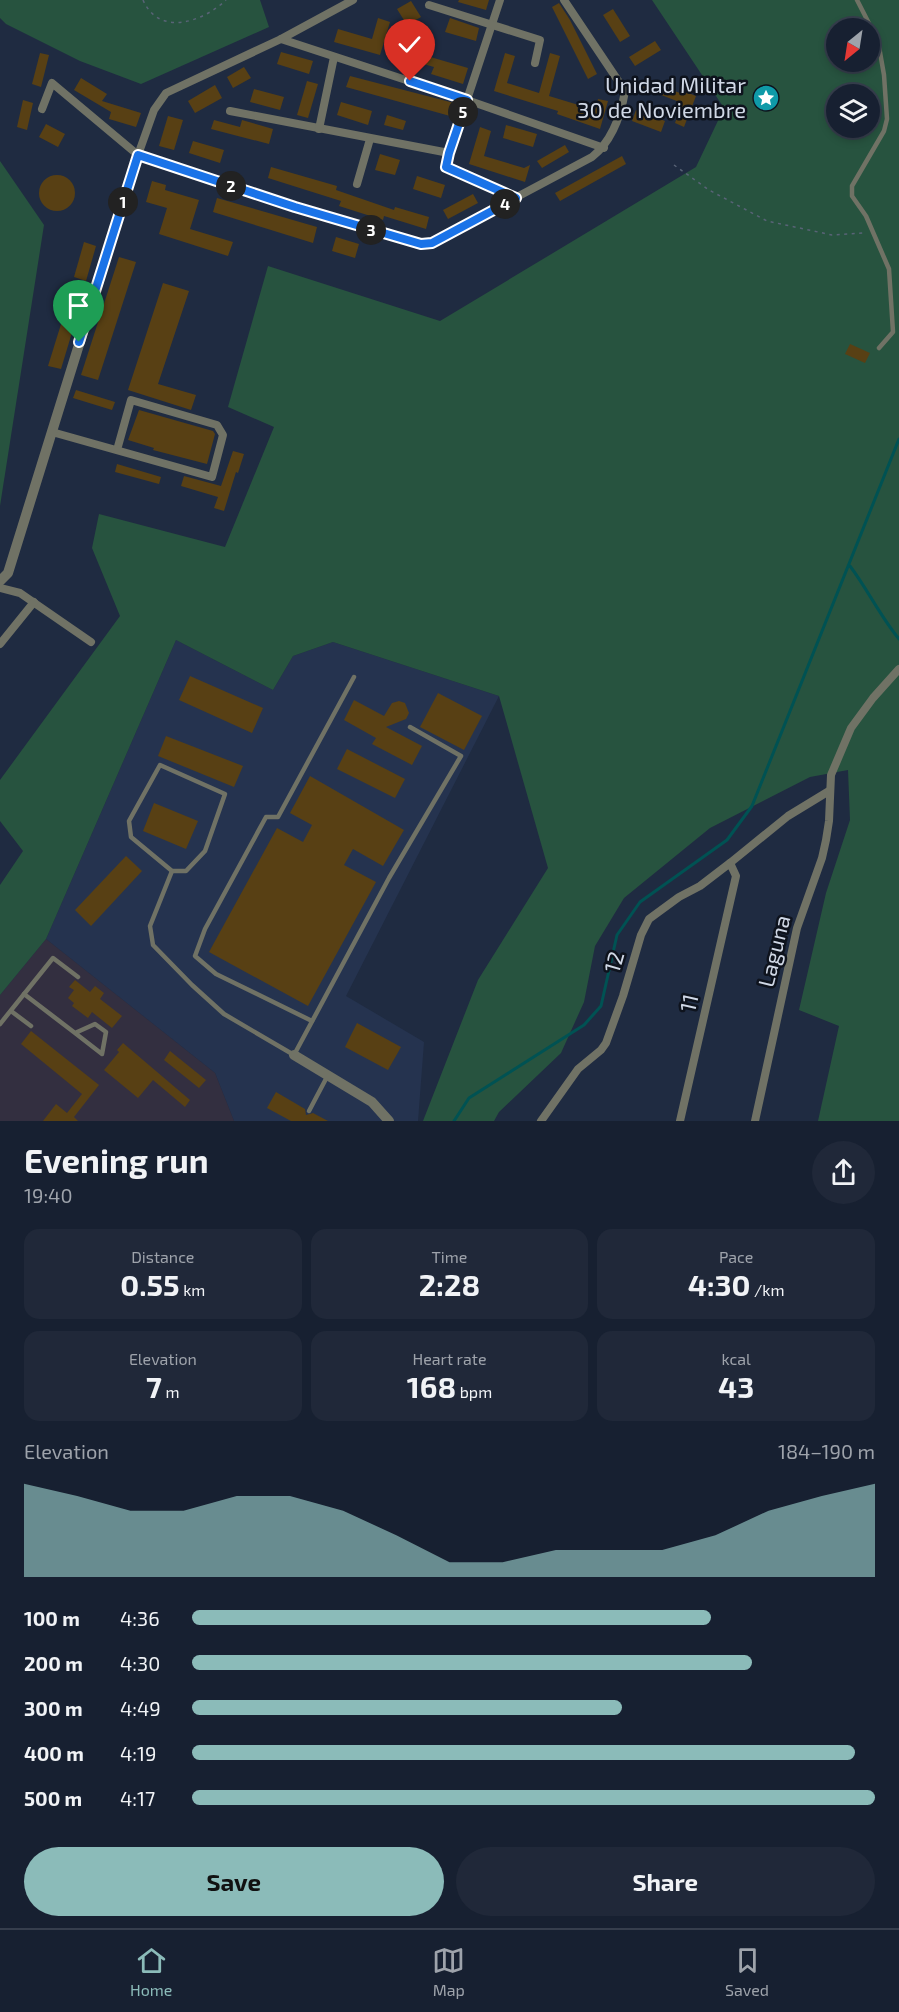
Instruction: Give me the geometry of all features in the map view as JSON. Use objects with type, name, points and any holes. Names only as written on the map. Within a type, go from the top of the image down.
[{"type":"street","points":[[0,581],[8,573],[154,110],[166,93],[281,39],[354,0]]},
{"type":"street","points":[[500,0],[446,167],[516,198]]},
{"type":"street","points":[[42,109],[52,82],[138,155],[295,207],[421,244],[432,243],[592,157],[604,148],[621,112],[625,90],[564,0]]},
{"type":"street","points":[[429,5],[540,40],[535,63]]},
{"type":"street","points":[[281,39],[604,148]]},
{"type":"street","points":[[319,129],[334,57]]},
{"type":"street","points":[[230,111],[449,153]]},
{"type":"street","points":[[357,184],[370,139]]},
{"type":"street","points":[[52,432],[212,477],[223,435],[217,425],[131,400],[117,450]]},
{"type":"street","points":[[0,588],[20,593],[91,642]]},
{"type":"street","points":[[0,644],[34,602]]},
{"type":"street","name":"Laguna","points":[[755,1121],[797,928],[822,858],[826,840],[831,775],[851,729],[899,669]]},
{"type":"street","name":"12","points":[[541,1121],[578,1069],[601,1050],[606,1042],[623,996],[641,935],[649,919],[679,897],[700,886],[788,816],[829,791]]},
{"type":"street","name":"11","points":[[680,1121],[736,876],[730,863]]},
{"type":"street","points":[[294,1055],[372,1102],[389,1121]]},
{"type":"lane","points":[[857,0],[878,40],[884,75],[887,118],[884,131],[852,186],[852,196],[866,216],[889,269],[893,332],[879,348]]},
{"type":"lane","points":[[312,1021],[216,974],[195,956],[205,929],[266,817],[278,817],[354,677]]},
{"type":"lane","points":[[172,871],[150,926],[153,945],[224,1014],[294,1055],[389,878],[461,756],[410,727]]},
{"type":"lane","points":[[160,765],[225,794],[205,851],[186,871],[172,871],[131,837],[129,821],[160,765]]},
{"type":"lane","points":[[0,1024],[53,958],[78,977]]},
{"type":"lane","points":[[24,994],[102,1054],[106,1032],[95,1024],[75,1033]]},
{"type":"lane","points":[[11,1011],[31,1026]]},
{"type":"lane","points":[[309,1111],[328,1075]]},
{"type":"path","points":[[143,0],[147,10],[168,24],[192,21],[218,8],[226,0]]},
{"type":"path","points":[[674,165],[710,190],[767,220],[832,236],[873,232]]},
{"type":"shaded area","points":[[176,640],[273,690],[293,656],[333,642],[499,696],[346,996],[424,1042],[418,1121],[234,1121],[215,1073],[46,939]]},
{"type":"shaded area","points":[[46,939],[215,1073],[234,1121],[0,1121],[0,995]]},
{"type":"green space","points":[[0,0],[260,0],[269,27],[141,84],[80,61],[6,24],[0,18]]},
{"type":"green space","points":[[652,0],[899,0],[899,1121],[818,1121],[839,1026],[799,1010],[826,893],[850,820],[848,770],[810,777],[710,828],[624,898],[595,946],[584,1002],[561,1053],[499,1112],[494,1121],[423,1121],[478,980],[548,868],[499,696],[333,642],[293,656],[273,690],[176,640],[46,939],[0,995],[0,885],[23,851],[0,821],[0,780],[120,616],[92,548],[99,514],[225,547],[274,427],[228,407],[268,266],[440,321],[696,167],[724,108]]},
{"type":"green space","points":[[0,161],[44,225],[0,506]]},
{"type":"building","points":[[459,0],[489,0],[486,10],[458,2]]},
{"type":"building","points":[[411,1],[421,17],[407,25],[397,9]]},
{"type":"building","points":[[559,3],[597,74],[588,79],[552,7]]},
{"type":"building","points":[[613,9],[630,36],[620,42],[603,15]]},
{"type":"building","points":[[378,18],[390,22],[380,55],[334,42],[338,29],[372,39]]},
{"type":"building","points":[[450,18],[479,28],[476,41],[445,32]]},
{"type":"building","points":[[655,41],[661,50],[635,66],[629,57]]},
{"type":"building","points":[[406,42],[429,49],[427,56],[468,68],[463,84],[431,74],[434,67],[402,58]]},
{"type":"building","points":[[281,52],[313,61],[309,74],[277,64]]},
{"type":"building","points":[[40,53],[49,55],[41,87],[32,84]]},
{"type":"building","points":[[505,53],[515,56],[507,83],[539,93],[550,53],[560,56],[549,96],[595,110],[598,99],[608,101],[600,129],[557,114],[558,111],[494,91]]},
{"type":"building","points":[[244,67],[251,78],[233,88],[227,77]]},
{"type":"building","points":[[350,76],[454,103],[450,116],[346,87]]},
{"type":"building","points":[[81,78],[107,94],[102,101],[141,113],[136,127],[109,119],[111,112],[74,90]]},
{"type":"building","points":[[646,80],[685,95],[686,92],[696,96],[684,127],[675,123],[682,103],[643,88]]},
{"type":"building","points":[[307,81],[318,84],[308,118],[297,115]]},
{"type":"building","points":[[215,85],[222,98],[195,113],[188,101]]},
{"type":"building","points":[[254,89],[284,97],[280,110],[250,102]]},
{"type":"building","points":[[23,100],[33,103],[27,130],[17,127]]},
{"type":"building","points":[[341,102],[372,111],[368,125],[337,115]]},
{"type":"building","points":[[636,110],[665,121],[661,132],[632,121]]},
{"type":"building","points":[[387,115],[406,121],[403,130],[384,125]]},
{"type":"building","points":[[168,116],[183,120],[174,150],[159,146]]},
{"type":"building","points":[[214,120],[240,127],[242,120],[273,129],[269,144],[211,129]]},
{"type":"building","points":[[46,124],[65,134],[58,147],[39,137]]},
{"type":"building","points":[[506,125],[537,134],[533,147],[503,138]]},
{"type":"building","points":[[480,127],[491,131],[484,156],[524,168],[530,165],[525,182],[469,164]]},
{"type":"building","points":[[193,141],[224,150],[220,163],[189,153]]},
{"type":"building","points":[[565,145],[569,152],[542,168],[537,161]]},
{"type":"building","points":[[380,154],[400,160],[395,175],[375,170]]},
{"type":"building","points":[[622,156],[626,164],[560,201],[555,193]]},
{"type":"building","points":[[271,167],[337,186],[336,190],[394,210],[395,207],[429,217],[426,229],[384,216],[383,220],[339,206],[341,201],[268,178]]},
{"type":"building","points":[[57,175],[70,180],[75,193],[70,206],[57,211],[44,206],[39,193],[44,180]]},
{"type":"building","points":[[417,176],[445,185],[441,198],[413,189]]},
{"type":"building","points":[[152,181],[166,185],[165,190],[199,200],[190,229],[233,242],[228,256],[159,234],[167,208],[146,202]]},
{"type":"building","points":[[473,194],[478,203],[448,219],[443,210]]},
{"type":"building","points":[[217,198],[317,227],[313,243],[213,212]]},
{"type":"building","points":[[336,237],[359,244],[355,258],[332,251]]},
{"type":"building","points":[[84,242],[96,246],[86,281],[74,277]]},
{"type":"building","points":[[119,257],[136,262],[98,380],[81,375]]},
{"type":"building","points":[[163,283],[189,291],[158,384],[196,395],[191,410],[128,390]]},
{"type":"building","points":[[71,292],[83,296],[61,369],[48,366]]},
{"type":"building","points":[[850,344],[870,353],[865,363],[845,354]]},
{"type":"building","points":[[76,390],[115,402],[112,410],[73,398]]},
{"type":"building","points":[[139,410],[213,431],[215,434],[207,464],[153,450],[154,448],[128,440]]},
{"type":"building","points":[[233,451],[244,454],[224,511],[214,508],[218,497],[181,486],[184,476],[221,486]]},
{"type":"building","points":[[117,464],[161,477],[159,484],[115,472]]},
{"type":"building","points":[[190,676],[263,708],[252,733],[179,700]]},
{"type":"building","points":[[438,693],[482,716],[464,750],[420,727]]},
{"type":"building","points":[[354,700],[384,716],[392,703],[399,701],[405,703],[409,713],[406,719],[386,727],[422,746],[412,765],[372,744],[376,738],[344,720]]},
{"type":"building","points":[[166,736],[243,766],[234,787],[158,756]]},
{"type":"building","points":[[347,749],[405,779],[395,798],[337,769]]},
{"type":"building","points":[[310,776],[404,830],[383,866],[353,849],[344,865],[376,882],[308,1006],[209,952],[277,828],[303,842],[312,825],[290,813]]},
{"type":"building","points":[[154,803],[198,821],[186,849],[143,831]]},
{"type":"building","points":[[126,856],[142,871],[91,926],[75,910]]},
{"type":"building","points":[[75,980],[90,992],[95,986],[104,993],[100,999],[122,1016],[112,1028],[92,1012],[88,1018],[72,1006],[74,1003],[68,998],[74,990],[69,987]]},
{"type":"building","points":[[357,1023],[401,1047],[388,1070],[345,1047]]},
{"type":"building","points":[[31,1031],[99,1085],[74,1117],[78,1121],[43,1121],[56,1104],[67,1113],[82,1094],[21,1044]]},
{"type":"building","points":[[123,1043],[190,1100],[185,1107],[153,1080],[138,1098],[104,1070],[119,1052],[117,1050]]},
{"type":"building","points":[[170,1051],[206,1080],[199,1088],[164,1060]]},
{"type":"building","points":[[276,1092],[305,1109],[306,1115],[313,1113],[328,1121],[291,1121],[267,1108]]},
{"type":"waterway","points":[[454,1121],[469,1098],[584,1025],[601,1006],[617,935],[640,902],[727,840],[752,806],[899,439]]},
{"type":"waterway","points":[[850,566],[899,639]]},
{"type":"place","name":"Unidad Militar 30 de Noviembre","points":[[766,98]]},
{"type":"route","points":[[79,342],[138,155],[295,207],[427,245],[516,198],[446,167],[467,100],[410,81]]}]
